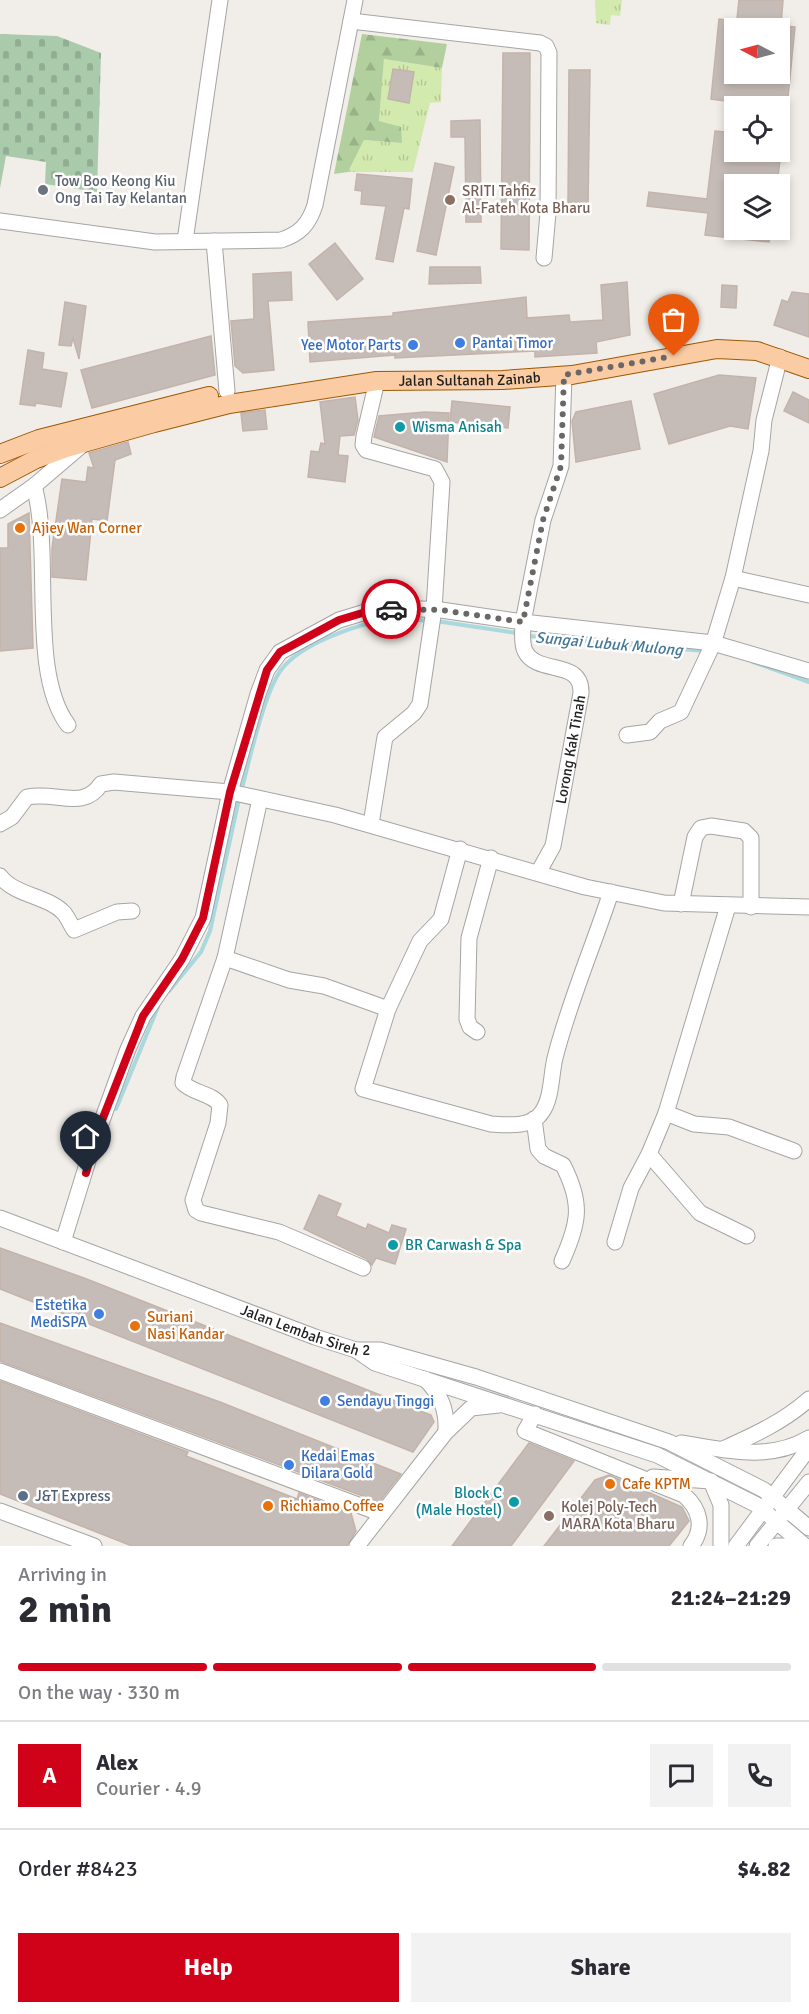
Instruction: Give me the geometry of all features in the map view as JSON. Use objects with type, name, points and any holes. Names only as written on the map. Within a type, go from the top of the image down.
[{"type":"main road","name":"Jalan Sultanah Zainab","points":[[0,454],[39,439],[226,391],[331,378],[377,381],[503,380],[564,375],[717,350],[758,351],[809,369]]},
{"type":"main road","name":"Jalan Sultanah Zainab","points":[[0,478],[36,459],[84,443],[229,404],[377,381]]},
{"type":"street","points":[[185,241],[220,0]]},
{"type":"street","points":[[0,221],[155,242],[281,240],[294,236],[311,217],[355,0]]},
{"type":"street","points":[[351,21],[540,43],[546,46],[549,53],[548,201],[544,258]]},
{"type":"street","points":[[214,241],[226,391]]},
{"type":"street","points":[[627,735],[650,732],[660,721],[678,714],[713,644],[733,578],[780,357]]},
{"type":"street","name":"Lorong Kak Tinah","points":[[538,873],[553,846],[567,782],[581,685],[573,673],[530,658],[524,650],[522,639],[523,622],[543,520],[561,466],[564,375]]},
{"type":"street","points":[[371,824],[384,737],[419,707],[434,609],[442,477],[435,469],[366,450],[363,445],[364,436],[377,381]]},
{"type":"street","points":[[0,510],[34,486],[84,443]]},
{"type":"street","points":[[34,486],[41,516],[46,659],[59,713],[68,724]]},
{"type":"street","points":[[733,578],[809,595]]},
{"type":"street","points":[[63,1242],[92,1148],[128,1049],[143,1016],[182,959],[203,918],[258,694],[267,670],[280,652],[339,620],[369,611],[434,609],[523,622],[713,644],[809,671]]},
{"type":"street","points":[[0,824],[12,817],[27,797],[40,794],[87,799],[101,784],[114,782],[233,793],[371,824],[611,892],[681,904],[809,907]]},
{"type":"street","points":[[260,799],[225,958],[183,1083],[188,1088],[216,1099],[220,1105],[218,1123],[193,1200],[194,1206],[201,1213],[279,1232],[312,1244],[363,1268]]},
{"type":"street","points":[[681,904],[695,837],[701,828],[711,826],[744,831],[751,838],[751,907]]},
{"type":"street","points":[[460,849],[441,919],[420,941],[388,1009],[363,1089],[491,1124],[508,1126],[534,1119],[542,1112],[548,1099],[555,1057],[611,892]]},
{"type":"street","points":[[477,1032],[470,1027],[467,1018],[469,940],[491,858]]},
{"type":"street","points":[[0,876],[3,880],[64,913],[74,930],[117,912],[132,911]]},
{"type":"street","points":[[615,1242],[631,1188],[649,1154],[666,1113],[728,906]]},
{"type":"street","points":[[225,958],[289,980],[324,986],[388,1009]]},
{"type":"street","points":[[666,1113],[694,1124],[729,1127],[794,1151]]},
{"type":"street","points":[[534,1119],[538,1149],[544,1156],[563,1165],[577,1201],[574,1234],[562,1261]]},
{"type":"street","points":[[649,1154],[700,1213],[747,1236]]},
{"type":"street","name":"Jalan Lembah Sireh 2","points":[[0,1218],[315,1337],[356,1350],[380,1350],[476,1377],[616,1422],[669,1442]]},
{"type":"street","points":[[356,1350],[375,1363],[507,1404],[657,1455],[764,1510],[805,1546]]},
{"type":"street","points":[[0,1371],[382,1514]]},
{"type":"street","points":[[424,1377],[441,1396],[447,1418],[446,1432]]},
{"type":"street","points":[[723,1449],[770,1428],[792,1414],[809,1399]]},
{"type":"street","points":[[357,1546],[446,1432],[471,1408],[507,1404]]},
{"type":"street","points":[[535,1414],[525,1431],[684,1495],[693,1503],[699,1514],[700,1527],[691,1546]]},
{"type":"street","points":[[669,1442],[770,1453],[791,1447],[809,1438]]},
{"type":"street","points":[[669,1442],[764,1490],[809,1528]]},
{"type":"street","points":[[736,1546],[809,1448]]},
{"type":"street","points":[[638,1476],[711,1481]]},
{"type":"street","points":[[711,1481],[723,1518],[721,1546]]},
{"type":"street","points":[[757,1546],[809,1482]]},
{"type":"street","points":[[0,1511],[94,1546]]},
{"type":"street","points":[[776,1546],[795,1546]]},
{"type":"green space","points":[[595,0],[622,0],[620,16],[611,15],[610,25],[596,23]]},
{"type":"green space","points":[[0,34],[57,36],[101,53],[97,192],[45,184],[46,162],[6,156],[0,188]]},
{"type":"green space","points":[[362,34],[447,44],[442,68],[384,59],[379,121],[401,127],[402,143],[364,140],[348,172],[334,174]]},
{"type":"green space","points":[[384,59],[442,68],[441,102],[430,103],[413,172],[348,172],[364,140],[402,143],[379,121]]},
{"type":"building","points":[[739,0],[783,0],[782,18],[737,18]]},
{"type":"building","points":[[719,19],[724,20],[724,84],[789,84],[788,96],[724,96],[724,101],[711,99]]},
{"type":"building","points":[[790,27],[795,27],[790,77]]},
{"type":"building","points":[[503,53],[530,53],[529,250],[501,249]]},
{"type":"building","points":[[393,69],[414,72],[409,103],[388,99]]},
{"type":"building","points":[[569,70],[590,70],[588,208],[568,208]]},
{"type":"building","points":[[480,120],[481,222],[466,222],[465,137],[451,137],[451,121]]},
{"type":"building","points":[[715,131],[724,132],[724,162],[780,162],[778,174],[724,174],[724,237],[705,235],[708,213],[647,206],[649,192],[707,199]]},
{"type":"building","points":[[435,163],[454,167],[436,255],[417,251]]},
{"type":"building","points":[[357,174],[412,179],[409,209],[404,208],[393,262],[376,259],[386,206],[361,204],[362,191],[355,190]]},
{"type":"building","points":[[335,243],[363,279],[337,300],[309,264]]},
{"type":"building","points":[[430,267],[480,267],[481,283],[429,284]]},
{"type":"building","points":[[291,272],[292,300],[268,301],[274,370],[243,373],[235,366],[231,321],[254,319],[253,274]]},
{"type":"building","points":[[627,282],[630,335],[596,342],[597,353],[535,357],[535,351],[395,358],[395,355],[310,362],[308,322],[393,316],[393,313],[526,297],[527,318],[569,315],[570,322],[603,320],[601,285]]},
{"type":"building","points":[[722,285],[737,286],[736,308],[721,307]]},
{"type":"building","points":[[792,292],[809,294],[809,337],[774,325],[782,300],[788,302]]},
{"type":"building","points":[[65,302],[86,306],[79,359],[73,338],[71,346],[59,345]]},
{"type":"building","points":[[211,336],[215,375],[92,408],[81,370]]},
{"type":"building","points":[[28,350],[44,353],[42,369],[67,373],[61,407],[36,403],[35,406],[20,404]]},
{"type":"building","points":[[719,375],[756,378],[748,429],[730,426],[669,444],[654,394]]},
{"type":"building","points":[[793,392],[809,400],[809,423],[784,411]]},
{"type":"building","points":[[355,397],[358,420],[354,435],[340,436],[338,455],[348,456],[345,482],[308,477],[311,451],[319,452],[321,443],[325,444],[320,402]]},
{"type":"building","points":[[452,401],[510,407],[508,428],[450,422]]},
{"type":"building","points":[[631,401],[640,449],[576,462],[572,421],[576,412]]},
{"type":"building","points":[[265,410],[267,429],[243,431],[241,413]]},
{"type":"building","points":[[425,412],[449,413],[447,462],[374,437],[379,416]]},
{"type":"building","points":[[128,442],[131,454],[115,460],[107,521],[92,519],[86,580],[52,577],[52,548],[62,479],[86,482],[88,467],[94,468],[89,453]]},
{"type":"building","points":[[29,513],[33,648],[0,651],[0,548],[8,548],[8,524]]},
{"type":"building","points":[[319,1195],[341,1204],[336,1216],[366,1229],[368,1224],[389,1233],[392,1225],[406,1229],[395,1264],[376,1258],[372,1265],[367,1259],[304,1229]]},
{"type":"building","points":[[0,1248],[84,1278],[431,1415],[434,1422],[413,1452],[0,1289]]},
{"type":"building","points":[[0,1323],[220,1402],[401,1474],[379,1502],[0,1361]]},
{"type":"building","points":[[0,1381],[188,1452],[186,1456],[297,1499],[299,1493],[351,1513],[356,1531],[347,1546],[132,1546],[0,1494]]},
{"type":"building","name":"Block C (Male Hostel)","points":[[529,1443],[574,1461],[511,1546],[452,1546]]},
{"type":"building","points":[[609,1475],[682,1507],[689,1521],[669,1546],[544,1546],[595,1480]]},
{"type":"waterway","name":"Sungai Lubuk Mulong","points":[[241,792],[269,695],[281,670],[290,660],[316,643],[364,625],[392,619],[428,621]]},
{"type":"waterway","name":"Sungai Lubuk Mulong","points":[[436,621],[517,633]]},
{"type":"waterway","name":"Sungai Lubuk Mulong","points":[[528,636],[705,651]]},
{"type":"waterway","name":"Sungai Lubuk Mulong","points":[[753,662],[809,682]]},
{"type":"waterway","name":"Sungai Lubuk Mulong","points":[[169,991],[201,952],[210,931],[239,799]]},
{"type":"waterway","name":"Sungai Lubuk Mulong","points":[[116,1109],[158,1007]]},
{"type":"way so far","points":[[391,609],[441,610],[523,622],[543,520],[561,466],[564,375],[587,373],[674,356]]},
{"type":"place","name":"Tow Boo Keong Kiu Ong Tai Tay Kelantan","points":[[43,190]]},
{"type":"place","name":"SRITI Tahfiz Al-Fateh Kota Bharu","points":[[450,200]]},
{"type":"place","name":"Pantai Timor","points":[[460,343]]},
{"type":"place","name":"Yee Motor Parts","points":[[413,345]]},
{"type":"place","name":"Wisma Anisah","points":[[400,427]]},
{"type":"place","name":"Ajiey Wan Corner","points":[[20,528]]},
{"type":"place","name":"BR Carwash & Spa","points":[[393,1245]]},
{"type":"place","name":"Estetika MediSPA","points":[[99,1314]]},
{"type":"place","name":"Suriani Nasi Kandar","points":[[135,1326]]},
{"type":"place","name":"Sendayu Tinggi","points":[[325,1401]]},
{"type":"place","name":"Kedai Emas Dilara Gold","points":[[289,1465]]},
{"type":"place","name":"Cafe KPTM","points":[[610,1484]]},
{"type":"place","name":"J&T Express","points":[[23,1496]]},
{"type":"place","name":"Block C (Male Hostel)","points":[[514,1502]]},
{"type":"place","name":"Richiamo Coffee","points":[[268,1506]]},
{"type":"place","name":"Kolej Poly-Tech MARA Kota Bharu","points":[[549,1516]]},
{"type":"route","points":[[86,1173],[99,1128],[128,1049],[143,1016],[182,959],[203,918],[230,792],[267,670],[280,652],[339,620],[369,611],[391,609]]}]
